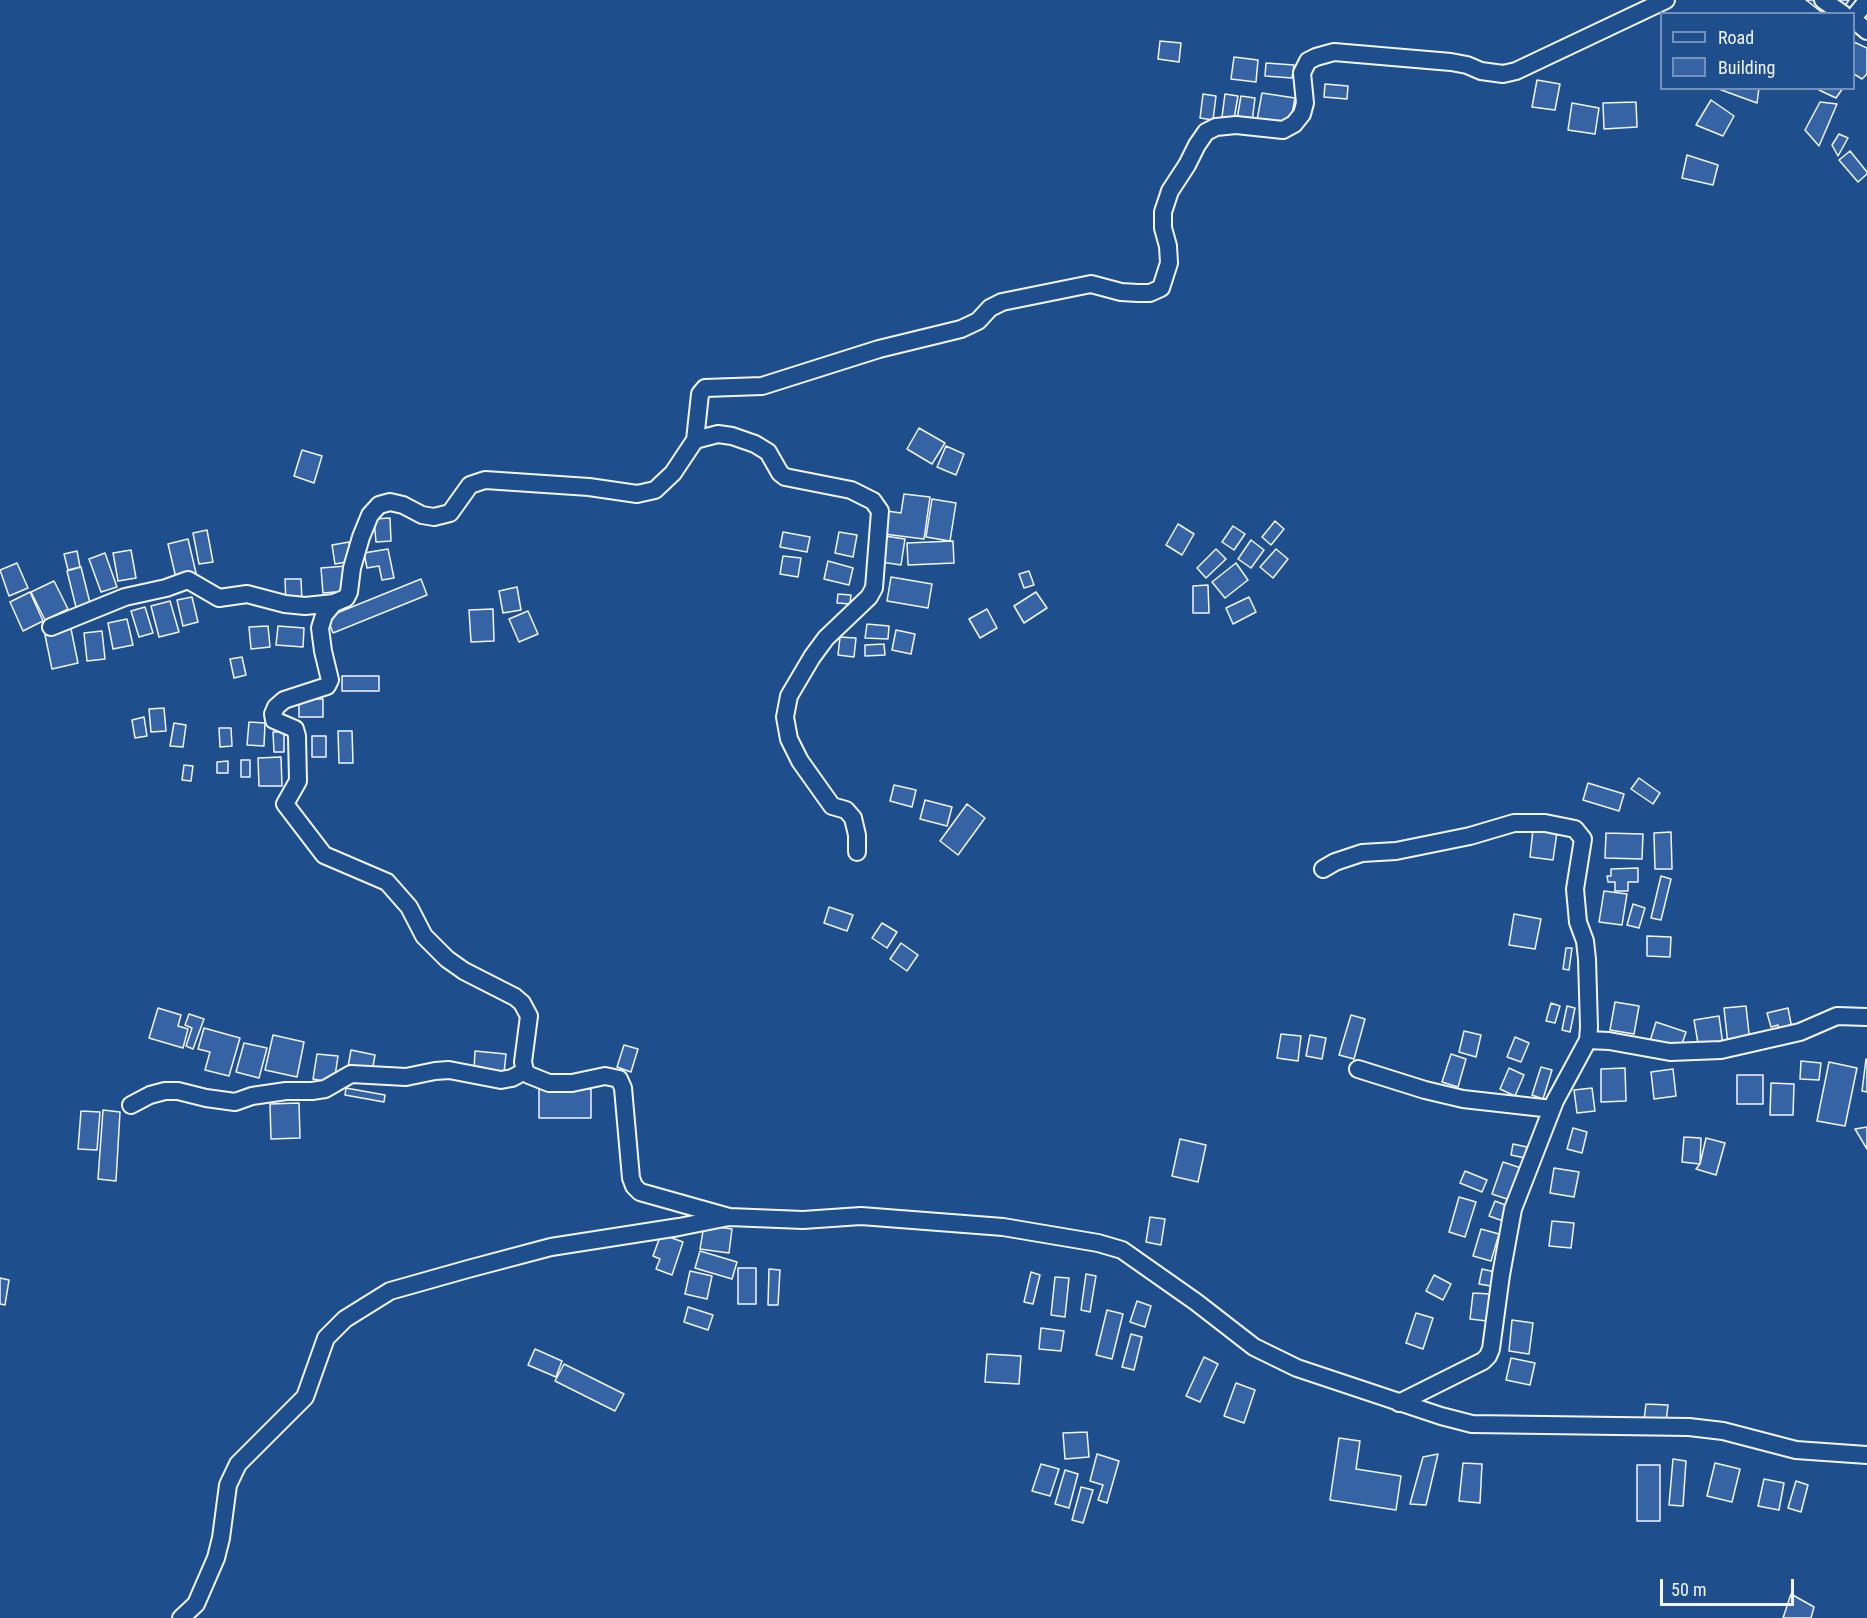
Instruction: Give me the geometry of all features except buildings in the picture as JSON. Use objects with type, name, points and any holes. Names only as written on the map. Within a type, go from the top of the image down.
[{"type":"street","points":[[51,627],[125,597],[166,588],[188,580],[219,598],[247,594],[285,604],[305,606],[334,603],[346,598],[349,592],[352,568],[361,537],[370,515],[379,505],[390,502],[403,505],[422,515],[434,517],[450,513],[470,485],[485,480],[589,487],[637,494],[656,490],[673,473],[695,440],[700,394],[710,386],[762,386],[879,349],[961,329],[978,321],[990,308],[1002,302],[1091,284],[1121,292],[1150,293],[1161,288],[1169,263],[1168,246],[1163,228],[1163,212],[1170,191],[1206,132],[1216,127],[1236,125],[1283,130],[1294,124],[1302,114],[1305,103],[1302,73],[1308,61],[1316,57],[1334,52],[1439,61],[1503,74],[1516,71],[1666,0]]},
{"type":"street","points":[[1823,0],[1840,12]]},
{"type":"street","points":[[1855,18],[1867,1]]},
{"type":"street","points":[[1855,20],[1867,31]]},
{"type":"street","points":[[695,440],[718,434],[755,444],[768,452],[780,473],[785,477],[851,490],[873,501],[880,511],[874,588],[869,597],[826,638],[812,657],[789,696],[785,717],[789,739],[800,761],[832,806],[846,810],[853,818],[857,835],[857,852]]},
{"type":"street","points":[[334,603],[324,615],[320,628],[330,680],[327,686],[284,700],[276,707],[273,714],[274,720],[295,729],[297,736],[298,781],[285,804],[324,855],[387,882],[409,907],[424,936],[447,959],[464,971],[514,997],[522,1004],[529,1016],[524,1050],[525,1071],[533,1078],[549,1083],[572,1083],[605,1076],[618,1079],[623,1088],[634,1186],[648,1196],[729,1217],[803,1220],[861,1216],[1003,1227],[1098,1243],[1122,1250],[1196,1302],[1254,1347],[1297,1368],[1398,1403],[1472,1424],[1689,1428],[1723,1431],[1796,1450],[1867,1455]]},
{"type":"street","points":[[1323,869],[1335,862],[1362,853],[1396,851],[1470,836],[1514,822],[1545,823],[1575,829],[1583,839],[1575,890],[1578,922],[1585,941],[1587,959],[1588,1040],[1552,1109],[1513,1209],[1491,1349],[1483,1361],[1398,1403]]},
{"type":"street","points":[[1588,1040],[1609,1041],[1670,1052],[1721,1050],[1800,1032],[1837,1016],[1867,1017]]},
{"type":"street","points":[[1358,1069],[1463,1099],[1552,1109]]},
{"type":"street","points":[[131,1105],[150,1095],[165,1091],[178,1091],[235,1102],[252,1096],[286,1091],[324,1089],[351,1074],[406,1077],[449,1070],[501,1080],[512,1078],[525,1071]]},
{"type":"street","points":[[181,1618],[196,1604],[216,1558],[228,1485],[238,1464],[305,1397],[326,1338],[345,1319],[390,1291],[468,1269],[551,1247],[729,1217]]}]
